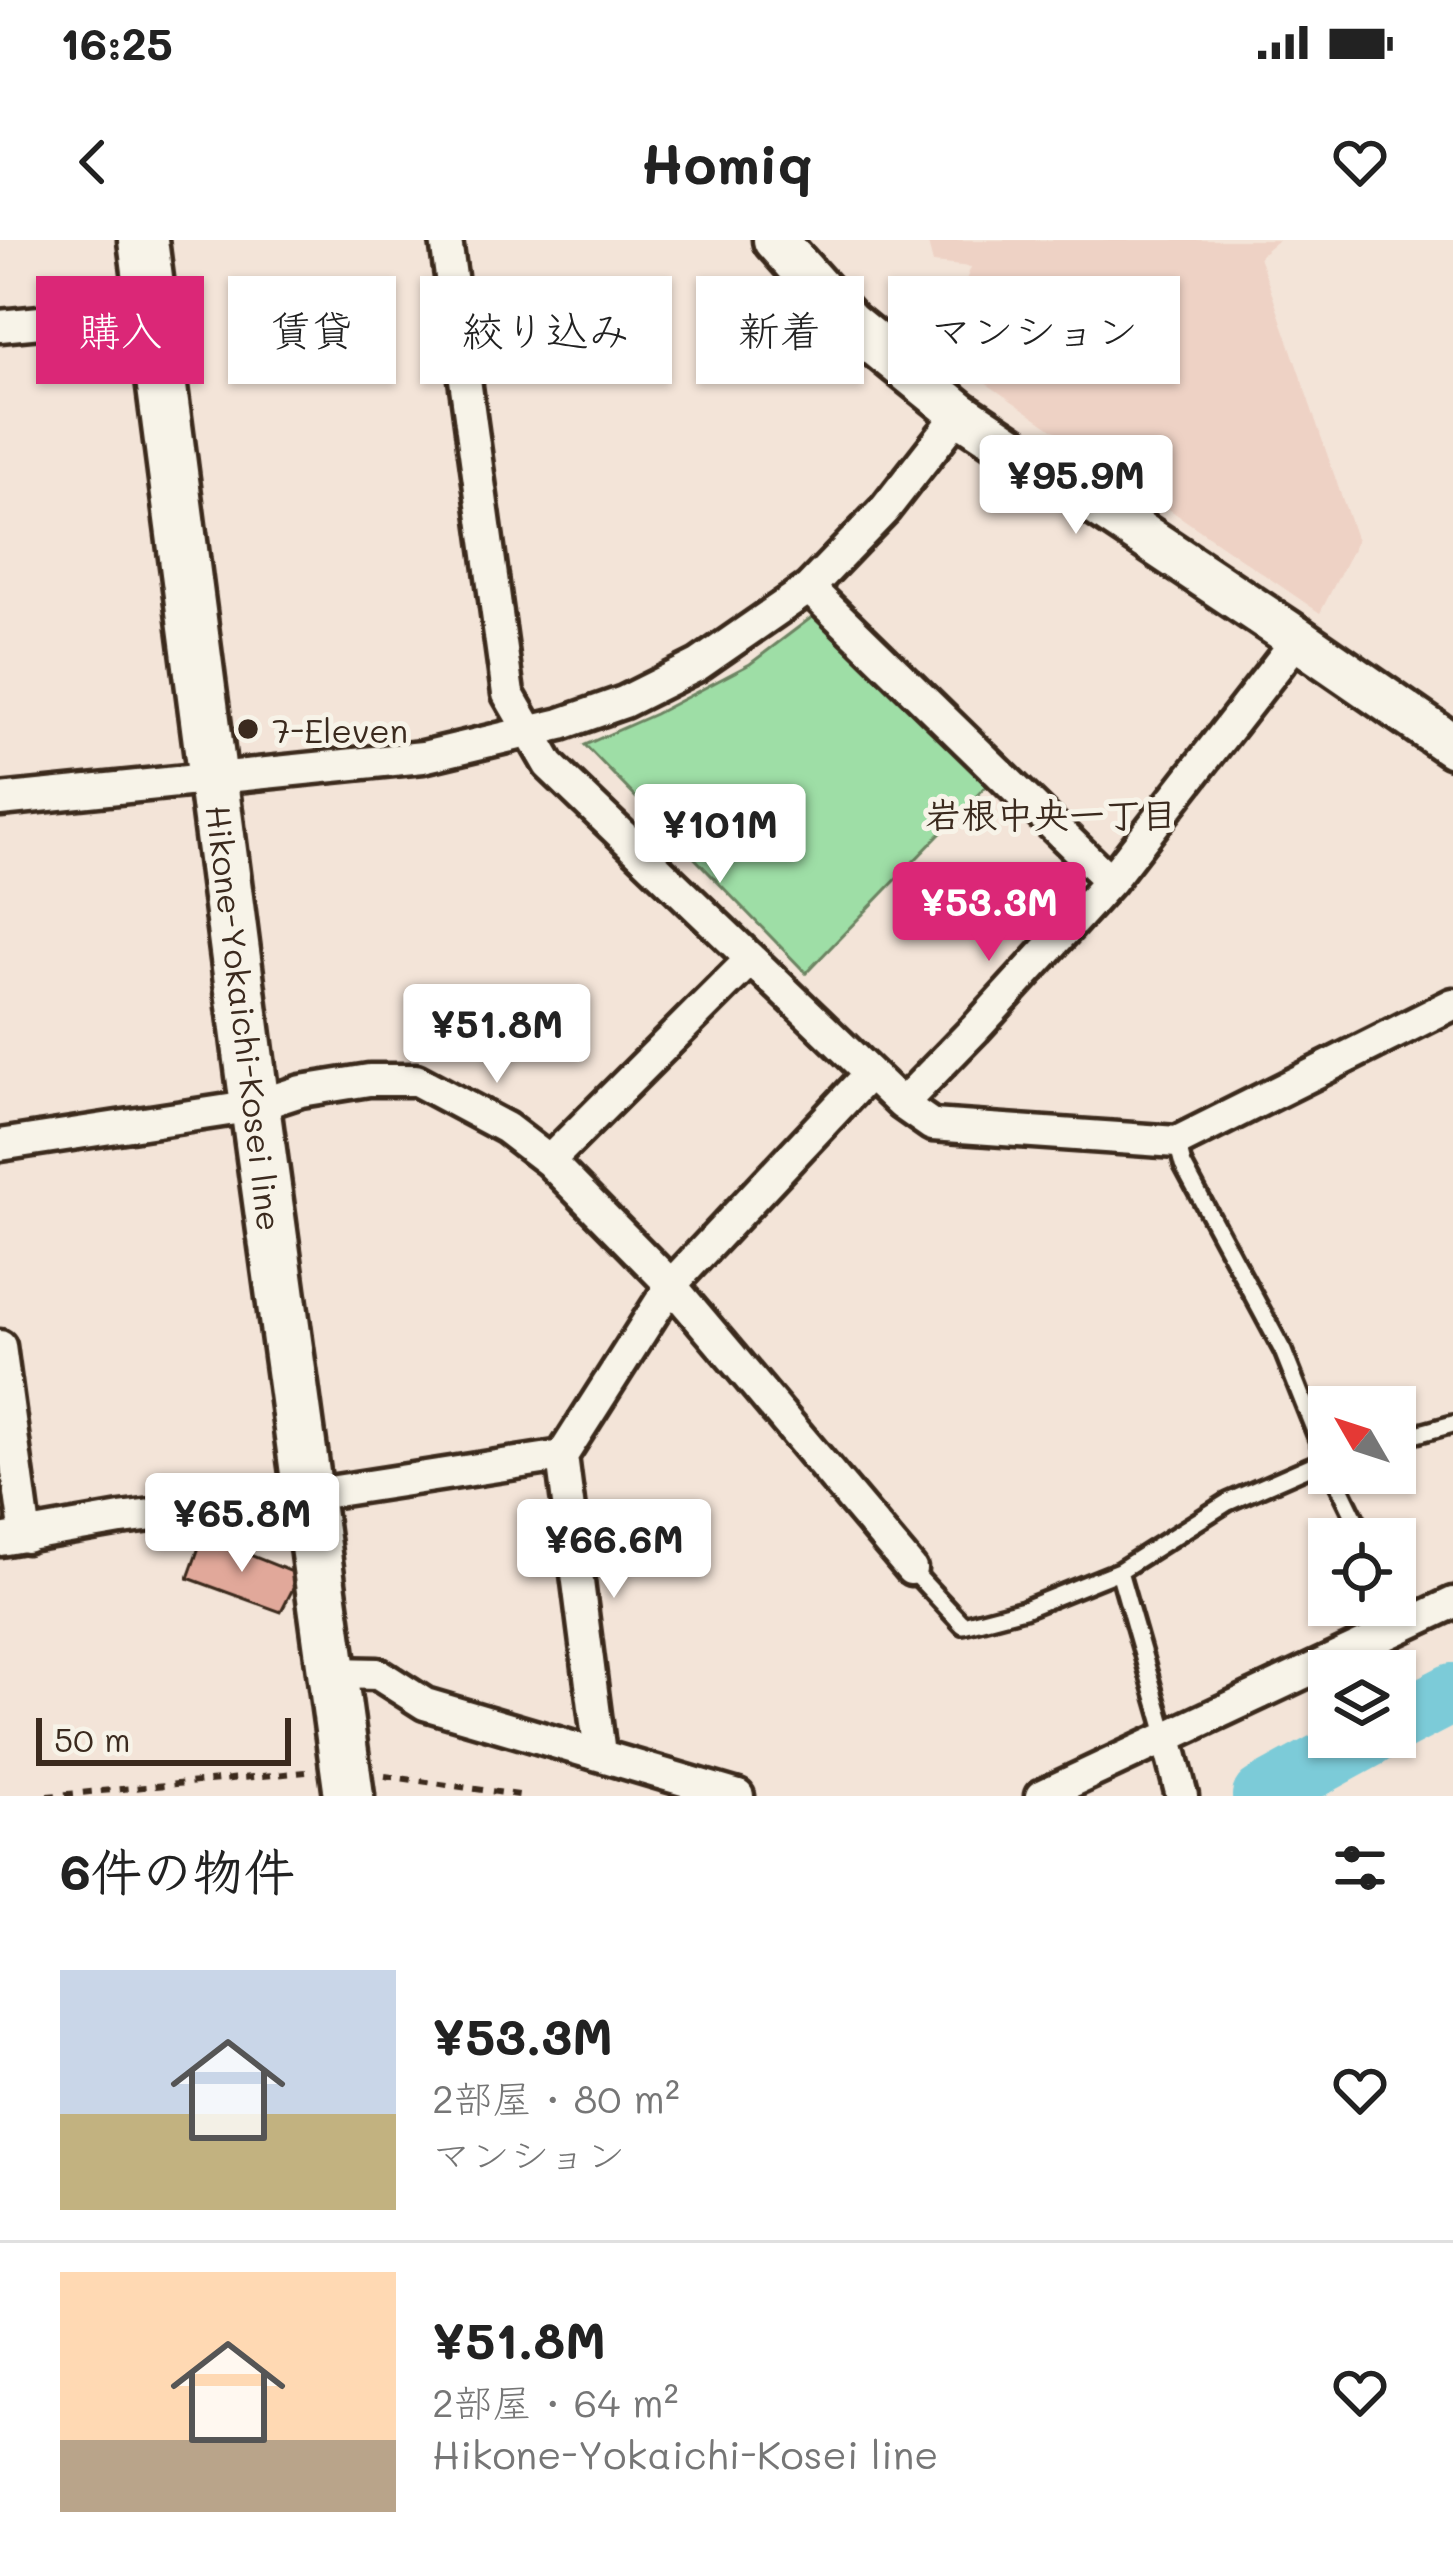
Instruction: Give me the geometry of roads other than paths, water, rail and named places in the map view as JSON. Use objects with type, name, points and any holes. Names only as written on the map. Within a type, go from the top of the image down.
[{"type":"main road","name":"Hikone-Yokaichi-Kosei line","points":[[143,240],[148,276]]},
{"type":"main road","name":"Hikone-Yokaichi-Kosei line","points":[[162,384],[348,1787]]},
{"type":"street","points":[[446,240],[508,694],[528,732],[549,765],[902,1104],[932,1125],[1177,1142],[1453,1004]]},
{"type":"street","points":[[776,240],[848,322],[960,413],[1453,746]]},
{"type":"street","points":[[0,326],[36,322]]},
{"type":"street","points":[[0,800],[423,757],[624,702],[698,665],[809,588],[885,509],[960,413]]},
{"type":"street","points":[[809,588],[1110,881]]},
{"type":"street","points":[[902,1104],[1110,881],[1298,639]]},
{"type":"street","points":[[549,1161],[750,960]]},
{"type":"street","points":[[599,1754],[562,1456],[671,1285],[869,1074]]},
{"type":"street","points":[[0,1145],[255,1106],[301,1090],[369,1080],[416,1080],[506,1128],[549,1161],[671,1285],[911,1569]]},
{"type":"street","points":[[0,1346],[13,1539],[121,1519],[562,1456]]},
{"type":"street","points":[[1040,1796],[1170,1748],[1403,1618],[1453,1603]]},
{"type":"street","points":[[334,1673],[378,1674],[425,1704],[739,1796]]},
{"type":"street","points":[[1170,1748],[1183,1796]]},
{"type":"lane","points":[[1177,1142],[1183,1165],[1282,1351],[1308,1414]]},
{"type":"lane","points":[[1416,1434],[1453,1424]]},
{"type":"lane","points":[[911,1569],[963,1625],[1024,1609],[1119,1570],[1228,1502],[1308,1472]]},
{"type":"lane","points":[[1119,1570],[1170,1748]]},
{"type":"waterway","points":[[1416,1712],[1453,1693]]},
{"type":"waterway","points":[[1262,1796],[1332,1758]]},
{"type":"place","name":"7-Eleven","points":[[248,729]]},
{"type":"district","name":"岩根中央一丁目","points":[[1051,813]]}]
